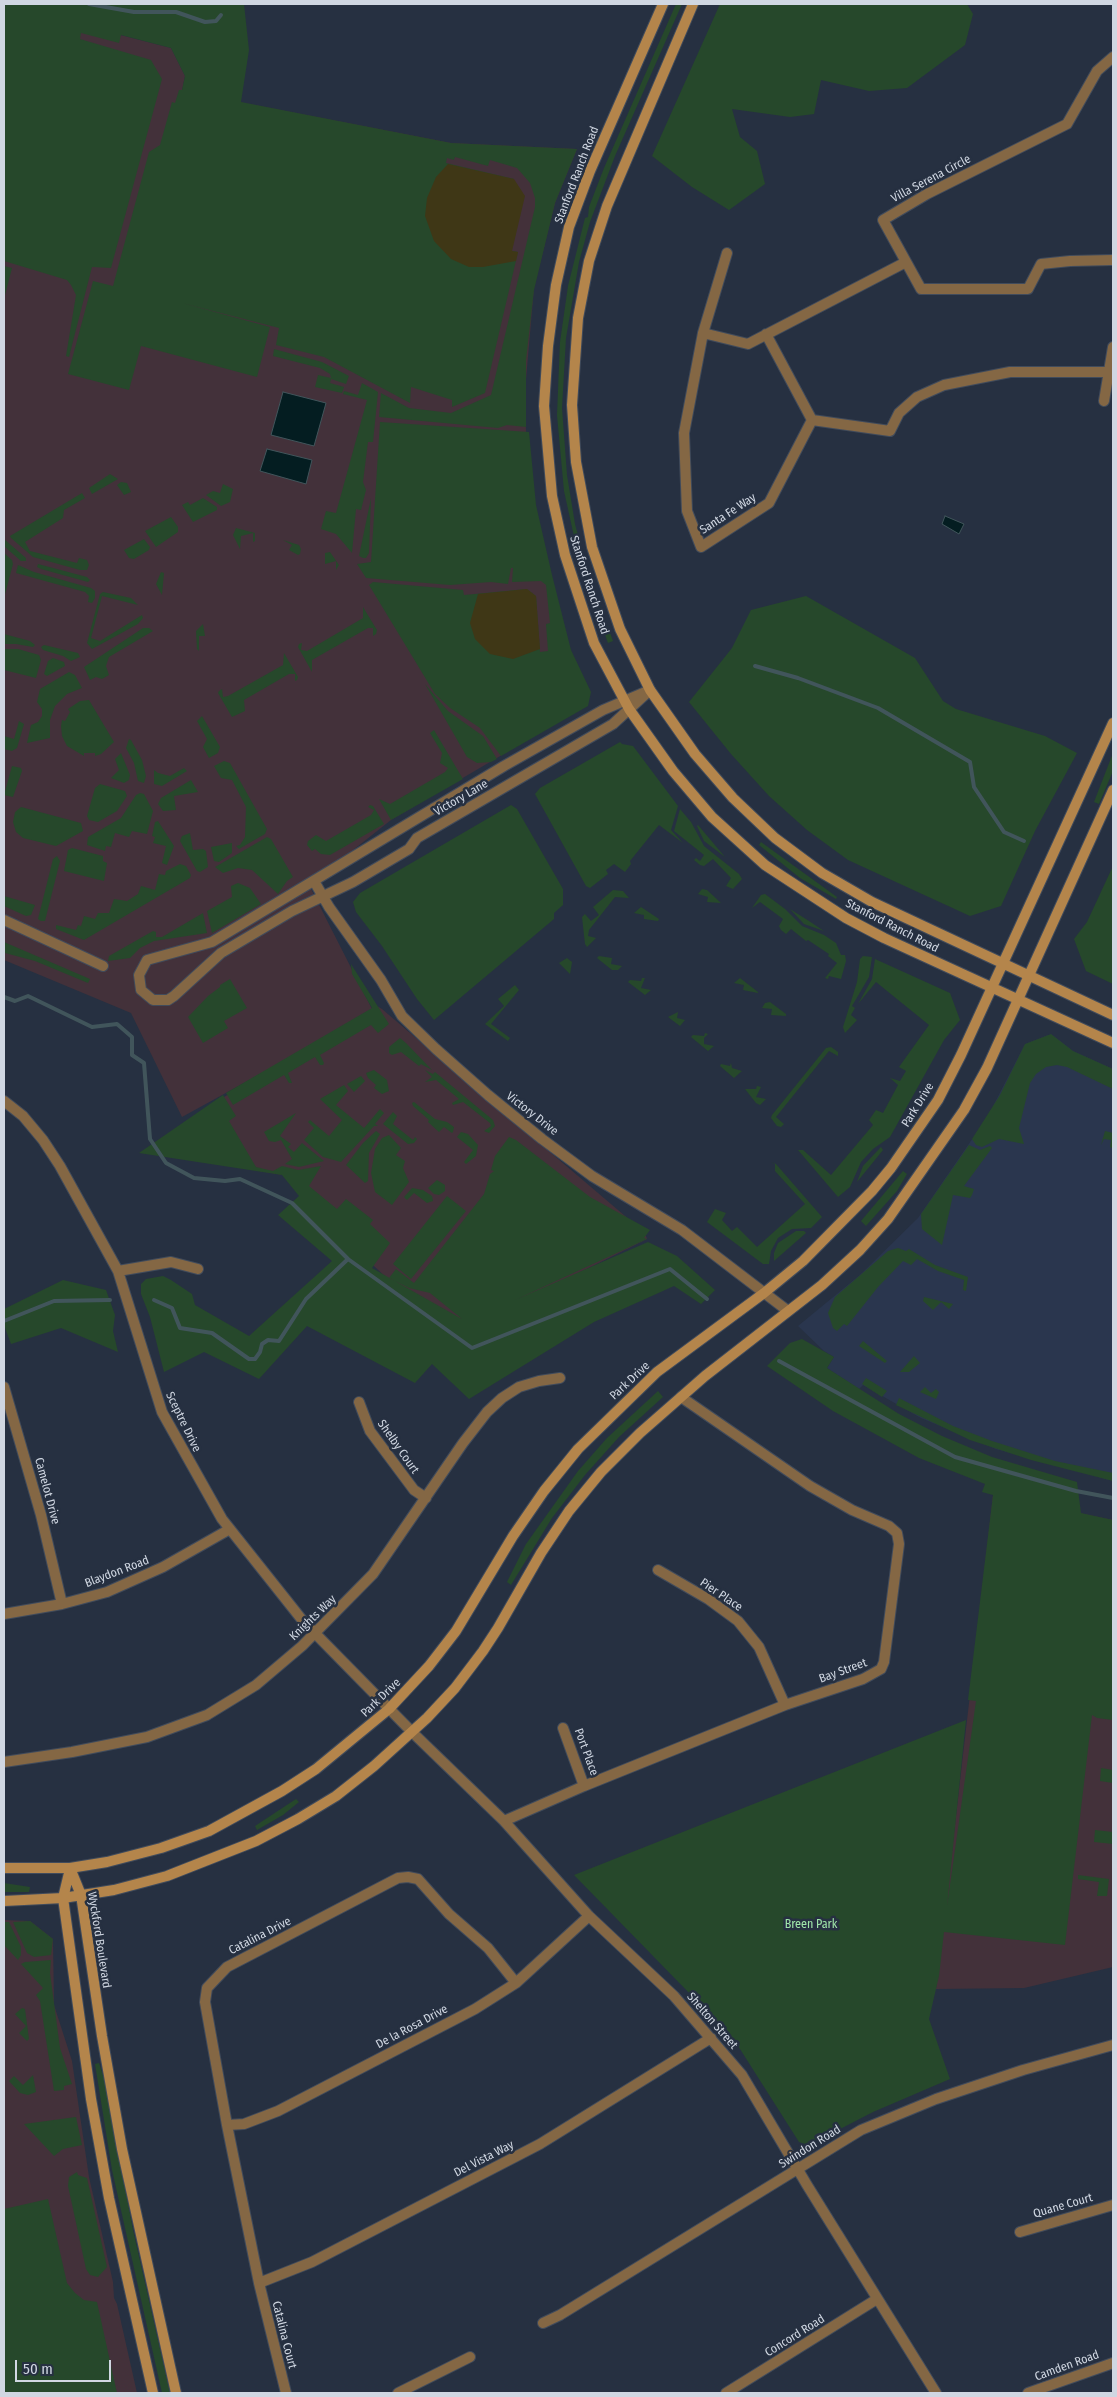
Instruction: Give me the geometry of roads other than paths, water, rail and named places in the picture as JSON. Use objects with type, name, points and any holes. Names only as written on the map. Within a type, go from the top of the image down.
[{"type":"street","name":"Stanford Ranch Road","points":[[663,4],[593,163],[569,227],[556,285],[545,376],[548,459],[552,496],[565,555],[594,643],[626,705],[654,747],[712,817],[765,865],[854,922],[1113,1043]]},
{"type":"street","name":"Stanford Ranch Road","points":[[693,4],[607,206],[583,290],[575,347],[573,433],[580,491],[600,575],[620,629],[650,690],[695,754],[753,819],[791,850],[822,872],[872,902],[1113,1015]]},
{"type":"street","name":"Villa Serena Circle","points":[[1113,57],[1097,71],[1067,124],[927,194],[883,220],[920,289],[1028,289],[1041,264],[1113,260]]},
{"type":"street","points":[[727,253],[703,333],[748,344],[906,262]]},
{"type":"street","name":"Santa Fe Way","points":[[703,333],[684,433],[688,511],[701,546],[769,503],[812,420]]},
{"type":"street","points":[[766,334],[812,420],[890,431],[899,413],[917,397],[944,385],[1010,372],[1111,371]]},
{"type":"street","points":[[1104,401],[1111,371],[1113,347]]},
{"type":"street","name":"Victory Lane","points":[[626,705],[614,724],[417,838],[409,849],[353,882],[292,911],[221,953],[168,1000],[153,1000],[142,990],[139,975],[147,960],[212,942],[504,766],[626,705],[650,690]]},
{"type":"street","name":"Park Drive","points":[[4,1868],[70,1868],[107,1862],[161,1848],[209,1831],[282,1792],[316,1769],[389,1709],[429,1666],[456,1631],[513,1536],[544,1491],[578,1449],[657,1372],[764,1293],[803,1261],[837,1228],[891,1168],[938,1100],[993,988],[1113,723]]},
{"type":"street","points":[[4,1901],[63,1898],[114,1890],[167,1876],[256,1842],[336,1796],[374,1766],[412,1732],[450,1694],[498,1628],[541,1553],[569,1511],[601,1472],[705,1376],[822,1285],[860,1250],[895,1210],[964,1110],[987,1068],[1113,790]]},
{"type":"street","name":"Victory Drive","points":[[314,882],[381,980],[402,1016],[480,1089],[592,1176],[682,1230],[788,1311]]},
{"type":"street","points":[[4,920],[103,966]]},
{"type":"street","name":"Sceptre Drive","points":[[4,1101],[23,1116],[43,1140],[60,1166],[118,1271],[162,1412],[230,1529],[303,1620],[316,1631],[329,1648],[400,1720]]},
{"type":"street","points":[[118,1271],[171,1262],[198,1269]]},
{"type":"street","name":"Knights Way","points":[[4,1762],[81,1750],[147,1737],[178,1728],[232,1702],[256,1686],[333,1617],[374,1574],[487,1412],[502,1398],[519,1387],[539,1380],[560,1378]]},
{"type":"street","name":"Camelot Drive","points":[[4,1387],[41,1515],[62,1604]]},
{"type":"street","name":"Bay Street","points":[[504,1822],[584,1786],[785,1705],[864,1678],[881,1668],[884,1662],[899,1544],[897,1533],[889,1526],[852,1510],[810,1486],[682,1397]]},
{"type":"street","name":"Shelby Court","points":[[359,1402],[370,1431],[414,1490],[426,1498]]},
{"type":"street","name":"Blaydon Road","points":[[4,1614],[62,1604],[107,1592],[142,1577],[230,1529]]},
{"type":"street","name":"Pier Place","points":[[658,1570],[708,1599],[738,1621],[759,1647],[785,1705]]},
{"type":"street","name":"Shelton Street","points":[[400,1720],[504,1822],[589,1916],[674,1996],[742,2075],[798,2170],[936,2393]]},
{"type":"street","name":"Port Place","points":[[563,1728],[584,1786]]},
{"type":"street","points":[[70,1868],[63,1898],[100,2153],[153,2393]]},
{"type":"street","name":"Wyckford Boulevard","points":[[70,1868],[81,1895],[102,2036],[124,2159],[176,2393]]},
{"type":"street","name":"Catalina Drive","points":[[259,2283],[227,2125],[205,2002],[206,1988],[227,1967],[398,1878],[408,1876],[418,1879],[449,1914],[488,1948],[516,1983]]},
{"type":"street","name":"De la Rosa Drive","points":[[227,2125],[244,2124],[278,2111],[475,2009],[516,1983],[589,1916]]},
{"type":"street","name":"Del Vista Way","points":[[259,2283],[312,2262],[540,2144],[711,2038]]},
{"type":"street","name":"Swindon Road","points":[[543,2323],[560,2315],[861,2130],[936,2098],[1023,2070],[1113,2045]]},
{"type":"street","name":"Quane Court","points":[[1020,2232],[1113,2205]]},
{"type":"street","name":"Catalina Court","points":[[259,2283],[286,2393]]},
{"type":"street","name":"Concord Road","points":[[726,2393],[877,2299]]},
{"type":"street","points":[[398,2393],[470,2357]]},
{"type":"street","name":"Camden Road","points":[[1028,2393],[1113,2363]]},
{"type":"waterway","points":[[89,4],[134,12],[176,12],[205,22],[216,21],[221,15]]},
{"type":"waterway","points":[[755,666],[798,678],[878,708],[970,762],[974,787],[1004,832],[1024,841]]},
{"type":"waterway","points":[[4,997],[15,1001],[28,996],[92,1027],[117,1024],[132,1037],[132,1055],[144,1063],[150,1139],[166,1163],[194,1178],[225,1181],[240,1179],[292,1203],[348,1259],[472,1348],[670,1269],[707,1299]]},
{"type":"waterway","points":[[154,1300],[172,1308],[180,1328],[212,1333],[249,1359],[255,1359],[260,1352],[262,1344],[268,1340],[279,1341],[306,1299],[348,1259]]},
{"type":"waterway","points":[[4,1321],[54,1301],[110,1300]]},
{"type":"waterway","points":[[779,1361],[955,1457],[1076,1491],[1113,1498]]},
{"type":"park label","name":"Breen Park","points":[[811,1925]]}]
